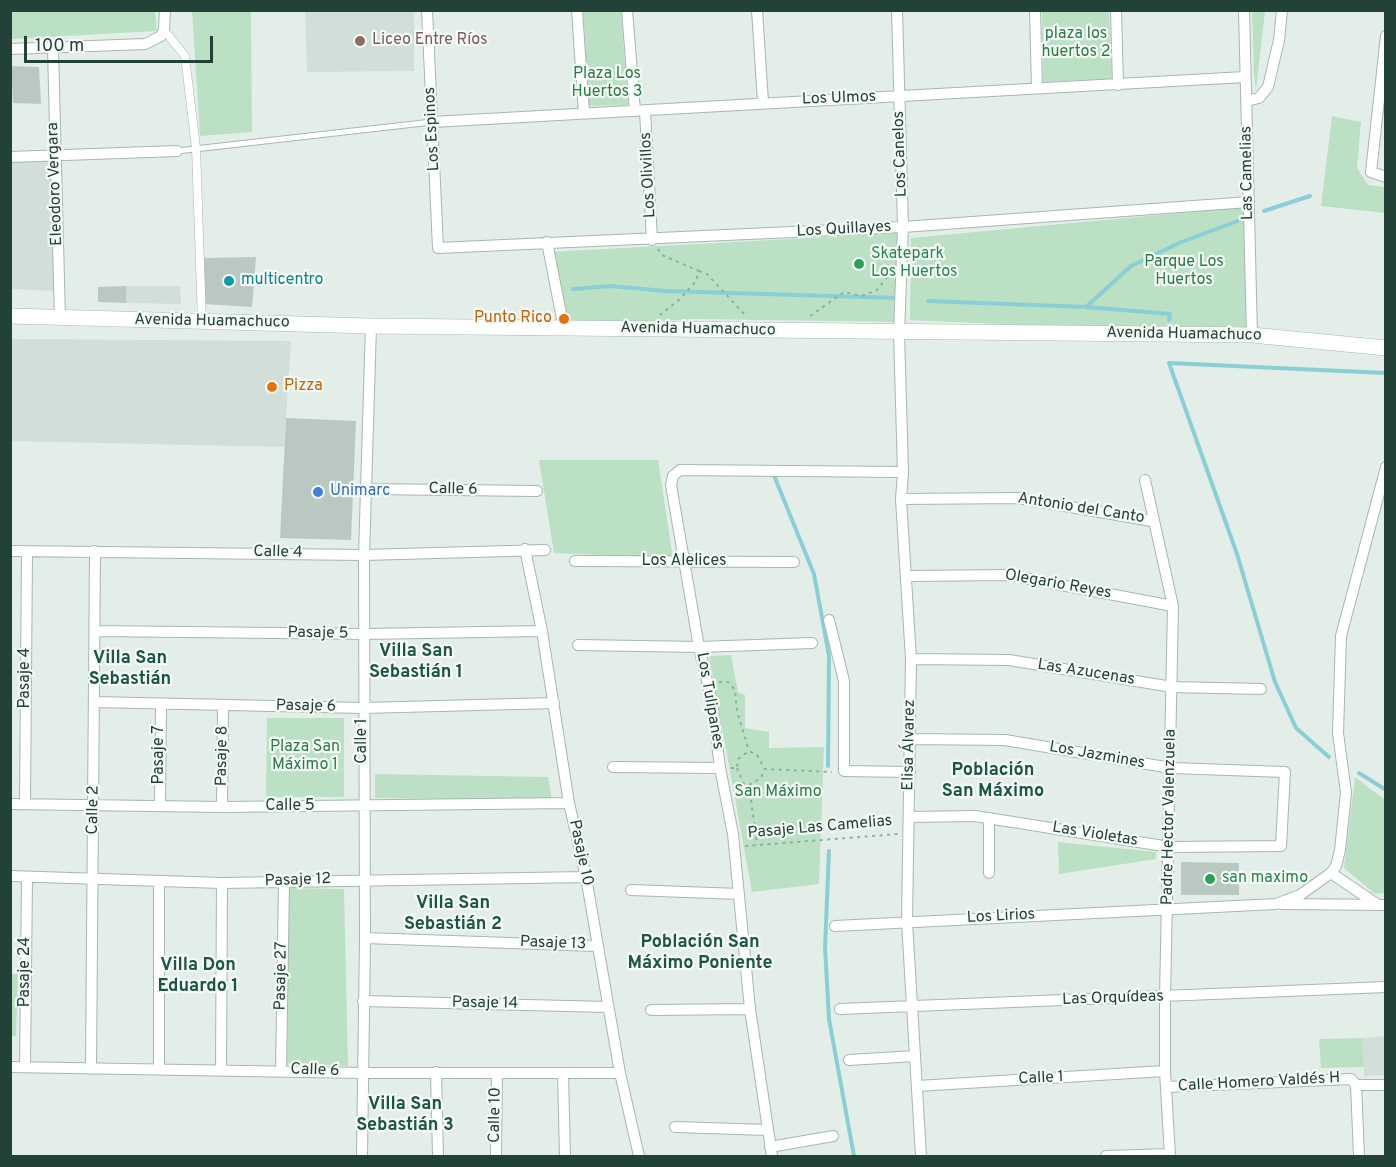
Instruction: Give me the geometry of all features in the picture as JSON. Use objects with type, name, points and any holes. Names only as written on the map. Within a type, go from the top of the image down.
[{"type":"main road","name":"Avenida Huamachuco","points":[[10,316],[60,320],[564,329],[1252,335],[1386,348]]},
{"type":"street","points":[[10,50],[145,44],[162,33],[165,10]]},
{"type":"street","name":"Los Espinos","points":[[427,10],[438,248]]},
{"type":"street","points":[[577,10],[584,113]]},
{"type":"street","name":"Los Olivillos","points":[[627,10],[640,111],[652,240]]},
{"type":"street","points":[[757,10],[763,102]]},
{"type":"street","name":"Los Canelos","points":[[897,10],[903,227],[899,333]]},
{"type":"street","points":[[1035,10],[1037,88]]},
{"type":"street","points":[[1116,10],[1118,85]]},
{"type":"street","name":"Las Camelias","points":[[1244,10],[1252,335]]},
{"type":"street","points":[[1246,101],[1259,98],[1268,87],[1279,40],[1282,10]]},
{"type":"street","points":[[162,33],[185,56],[196,148],[202,322]]},
{"type":"street","points":[[1385,43],[1382,108],[1371,172],[1386,177]]},
{"type":"street","name":"Eleodoro Vergara","points":[[53,49],[60,320]]},
{"type":"street","name":"Los Ulmos","points":[[432,122],[1245,77]]},
{"type":"street","points":[[10,157],[177,151]]},
{"type":"street","name":"Los Quillayes","points":[[438,248],[903,227],[1249,202]]},
{"type":"street","points":[[547,242],[564,329]]},
{"type":"street","name":"Calle 1","points":[[362,1156],[365,938],[364,555],[368,489],[371,326]]},
{"type":"street","name":"Elisa Álvarez","points":[[899,333],[903,472],[901,499],[911,659],[907,922],[921,1156]]},
{"type":"street","points":[[1276,904],[1300,894],[1331,873],[1336,866],[1340,850],[1346,792],[1338,733],[1341,636],[1386,467]]},
{"type":"street","name":"Los Tulipanes","points":[[771,1152],[750,1009],[734,848],[707,682],[670,485],[673,476],[680,470],[903,472]]},
{"type":"street","name":"Padre Hector Valenzuela","points":[[1145,480],[1152,521],[1173,606],[1165,1071],[1170,1155]]},
{"type":"street","name":"Calle 6","points":[[368,489],[537,492]]},
{"type":"street","name":"Antonio del Canto","points":[[901,499],[1018,498],[1152,521]]},
{"type":"street","name":"Pasaje 10","points":[[525,549],[542,631],[569,803],[586,877],[596,946],[620,1072],[639,1156]]},
{"type":"street","name":"Calle 4","points":[[10,551],[364,555],[545,550]]},
{"type":"street","name":"Pasaje 4","points":[[25,804],[27,551]]},
{"type":"street","name":"Calle 2","points":[[91,1069],[95,806],[95,551]]},
{"type":"street","name":"Los Alelices","points":[[575,561],[794,561]]},
{"type":"street","name":"Olegario Reyes","points":[[906,576],[1008,575],[1173,606]]},
{"type":"street","points":[[829,620],[838,647],[844,681],[844,771],[910,772]]},
{"type":"street","name":"Pasaje 5","points":[[95,631],[365,634],[542,631]]},
{"type":"street","points":[[578,645],[699,647],[812,643]]},
{"type":"street","name":"Las Azucenas","points":[[911,659],[1009,660],[1172,687],[1261,689]]},
{"type":"street","name":"Pasaje 6","points":[[94,702],[363,708],[554,703]]},
{"type":"street","name":"Pasaje 7","points":[[160,806],[161,705]]},
{"type":"street","name":"Pasaje 8","points":[[222,807],[224,705]]},
{"type":"street","name":"Los Jazmines","points":[[910,739],[1005,740],[1171,768],[1285,772],[1281,846]]},
{"type":"street","points":[[613,767],[720,768]]},
{"type":"street","name":"Calle 5","points":[[10,804],[363,807],[569,803]]},
{"type":"street","name":"Las Violetas","points":[[909,817],[988,818],[1170,847],[1281,846]]},
{"type":"street","points":[[988,818],[989,873]]},
{"type":"street","points":[[1331,873],[1382,905]]},
{"type":"street","name":"Pasaje 12","points":[[10,876],[222,883],[364,878],[586,877]]},
{"type":"street","name":"Pasaje 24","points":[[25,1067],[27,877]]},
{"type":"street","points":[[159,881],[159,1069]]},
{"type":"street","name":"Pasaje 27","points":[[281,1070],[284,882]]},
{"type":"street","points":[[221,1070],[222,883]]},
{"type":"street","points":[[631,890],[739,894]]},
{"type":"street","name":"Los Lirios","points":[[835,926],[1168,908],[1218,908],[1276,904],[1382,905]]},
{"type":"street","name":"Pasaje 13","points":[[365,938],[596,946]]},
{"type":"street","name":"Las Orquídeas","points":[[840,1009],[1386,987]]},
{"type":"street","name":"Pasaje 14","points":[[363,1001],[608,1007]]},
{"type":"street","points":[[651,1010],[750,1009]]},
{"type":"street","points":[[849,1060],[915,1056]]},
{"type":"street","name":"Calle 6","points":[[10,1067],[363,1073],[620,1072]]},
{"type":"street","name":"Calle 1","points":[[917,1086],[1165,1071]]},
{"type":"street","points":[[436,1072],[438,1156]]},
{"type":"street","name":"Calle 10","points":[[496,1156],[497,1073]]},
{"type":"street","points":[[563,1073],[566,1156]]},
{"type":"street","points":[[1354,1082],[1359,1156]]},
{"type":"street","name":"Calle Homero Valdés H","points":[[1166,1087],[1354,1082],[1386,1085]]},
{"type":"street","points":[[675,1127],[768,1130]]},
{"type":"street","points":[[771,1152],[833,1136]]},
{"type":"street","points":[[1106,1156],[1170,1155]]},
{"type":"lane","points":[[177,151],[432,122]]},
{"type":"path","points":[[652,240],[662,255],[699,270],[747,316]]},
{"type":"path","points":[[681,299],[696,281],[699,270]]},
{"type":"path","points":[[810,316],[844,292],[862,296],[877,290],[887,277]]},
{"type":"path","points":[[707,682],[728,682],[735,690],[737,711],[749,751],[757,755],[765,769]]},
{"type":"path","points":[[749,751],[741,754],[737,768],[743,783],[749,785],[761,778],[765,769]]},
{"type":"path","points":[[720,768],[737,768]]},
{"type":"path","points":[[765,769],[844,771]]},
{"type":"path","points":[[749,785],[757,845]]},
{"type":"path","name":"Pasaje Las Camelias","points":[[734,848],[909,833]]},
{"type":"shaded area","name":"Liceo Entre Ríos","points":[[305,11],[414,11],[414,71],[307,72]]},
{"type":"shaded area","points":[[52,159],[55,291],[11,289],[11,161]]},
{"type":"shaded area","points":[[126,286],[180,286],[181,304],[126,303]]},
{"type":"shaded area","points":[[11,339],[291,341],[284,447],[11,441]]},
{"type":"shaded area","points":[[1385,1036],[1385,1075],[1364,1076],[1363,1038]]},
{"type":"green space","points":[[11,10],[155,11],[157,31],[11,39]]},
{"type":"green space","points":[[192,11],[251,11],[252,132],[200,136]]},
{"type":"green space","name":"Plaza Los Huertos 3","points":[[583,11],[621,11],[628,105],[589,106]]},
{"type":"green space","name":"plaza los huertos 2","points":[[1042,11],[1109,11],[1112,79],[1043,82]]},
{"type":"green space","points":[[1252,11],[1265,11],[1256,90],[1254,75]]},
{"type":"green space","points":[[1332,116],[1361,122],[1357,168],[1368,185],[1385,187],[1385,213],[1321,206]]},
{"type":"green space","name":"Parque Los Huertos","points":[[1244,207],[1246,335],[910,320],[911,238]]},
{"type":"green space","points":[[900,233],[895,322],[700,319],[565,325],[549,252]]},
{"type":"green space","points":[[539,460],[658,460],[673,558],[554,553]]},
{"type":"green space","name":"San Máximo","points":[[731,655],[738,692],[745,695],[745,728],[769,732],[769,748],[824,747],[819,884],[752,892],[709,656]]},
{"type":"green space","name":"Plaza San Máximo 1","points":[[267,718],[344,718],[344,797],[266,797]]},
{"type":"green space","points":[[375,774],[548,777],[552,800],[375,798]]},
{"type":"green space","points":[[1355,777],[1385,800],[1385,893],[1375,894],[1344,868]]},
{"type":"green space","points":[[1058,842],[1156,852],[1156,859],[1059,874]]},
{"type":"green space","points":[[289,888],[344,889],[348,1066],[287,1063]]},
{"type":"green space","points":[[11,974],[18,974],[16,1036],[11,1036]]},
{"type":"green space","points":[[1363,1038],[1364,1067],[1321,1068],[1319,1039]]},
{"type":"building","points":[[11,66],[39,67],[41,104],[13,103]]},
{"type":"building","name":"multicentro","points":[[256,257],[252,307],[204,304],[202,258]]},
{"type":"building","points":[[126,286],[126,303],[98,302],[98,287]]},
{"type":"building","name":"Unimarc","points":[[286,418],[356,421],[351,540],[280,538]]},
{"type":"building","name":"san maximo","points":[[1181,862],[1239,863],[1239,895],[1181,895]]},
{"type":"waterway","points":[[1264,211],[1310,196]]},
{"type":"waterway","points":[[1086,307],[1131,266],[1179,243],[1243,219]]},
{"type":"waterway","points":[[573,289],[610,286],[665,291],[897,298]]},
{"type":"waterway","points":[[928,301],[1086,307],[1170,314],[1169,320]]},
{"type":"waterway","points":[[1329,757],[1296,728],[1275,682],[1237,554],[1169,363],[1385,373]]},
{"type":"waterway","points":[[773,473],[814,574],[829,656],[828,766]]},
{"type":"waterway","points":[[1359,773],[1386,790]]},
{"type":"waterway","points":[[829,851],[825,947],[829,1019],[854,1156]]},
{"type":"place","name":"Liceo Entre Ríos","points":[[360,41]]},
{"type":"place","name":"Skatepark Los Huertos","points":[[859,264]]},
{"type":"place","name":"multicentro","points":[[229,281]]},
{"type":"place","name":"Punto Rico","points":[[564,319]]},
{"type":"place","name":"Pizza","points":[[272,387]]},
{"type":"place","name":"Unimarc","points":[[318,492]]},
{"type":"place","name":"san maximo","points":[[1210,879]]},
{"type":"district","name":"Villa San Sebastián 1","points":[[416,662]]},
{"type":"district","name":"Villa San Sebastián","points":[[130,669]]},
{"type":"district","name":"Población San Máximo","points":[[993,781]]},
{"type":"district","name":"Villa San Sebastián 2","points":[[453,914]]},
{"type":"district","name":"Población San Máximo Poniente","points":[[700,953]]},
{"type":"district","name":"Villa Don Eduardo 1","points":[[198,976]]},
{"type":"district","name":"Villa San Sebastián 3","points":[[405,1115]]}]
